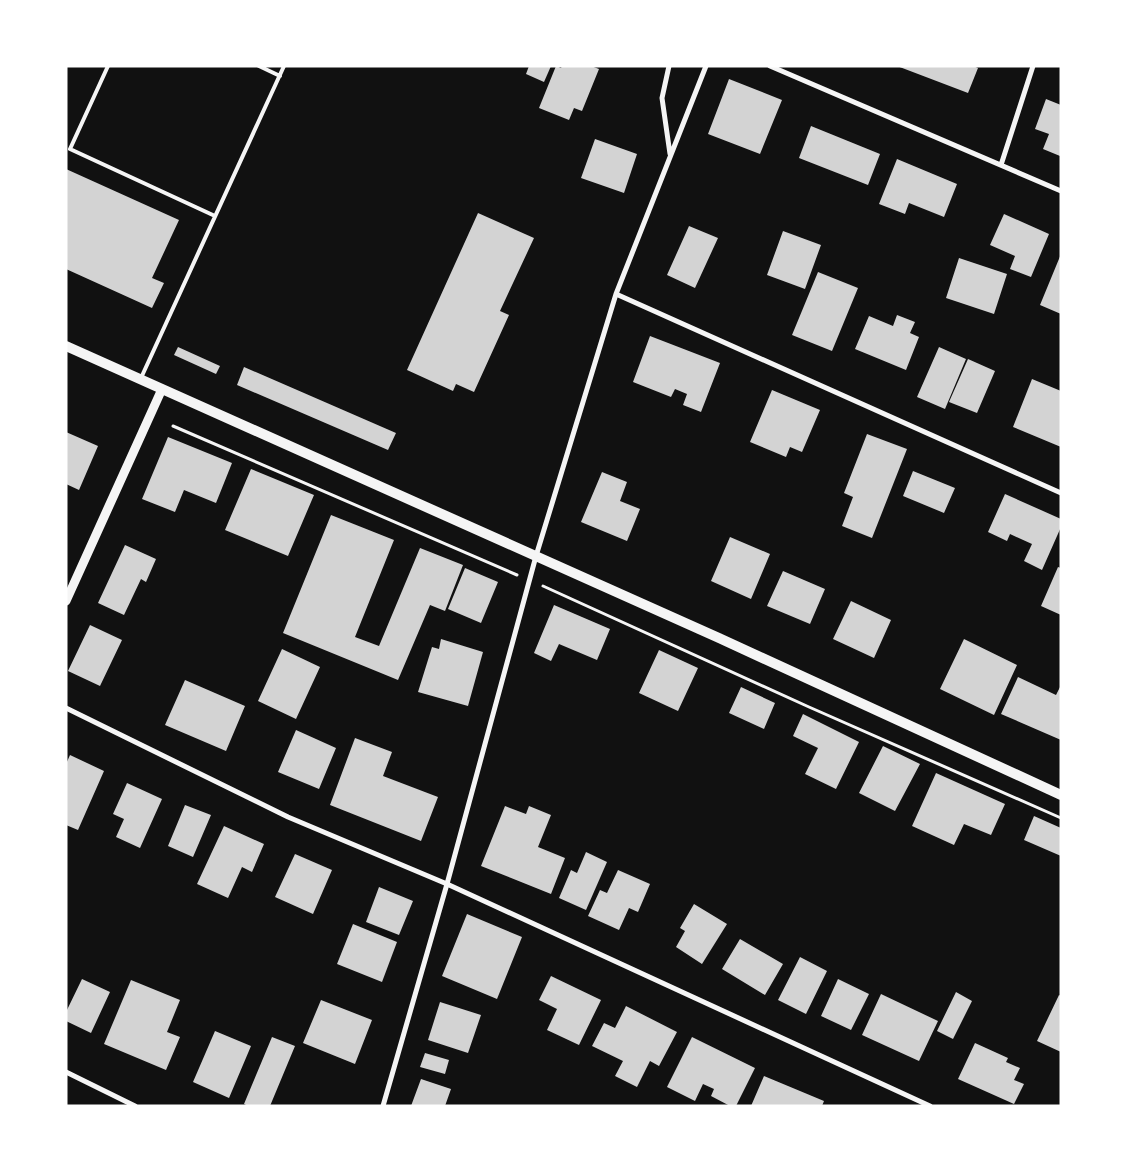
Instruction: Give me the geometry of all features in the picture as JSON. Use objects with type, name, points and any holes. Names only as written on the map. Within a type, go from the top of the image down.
[{"type":"main road","points":[[66,346],[536,556],[1061,795]]},
{"type":"street","points":[[669,66],[662,98],[670,157]]},
{"type":"street","points":[[383,1106],[448,884],[536,556],[616,294],[706,66]]},
{"type":"street","points":[[770,66],[1061,191]]},
{"type":"street","points":[[1001,165],[1033,66]]},
{"type":"street","points":[[616,294],[1061,493]]},
{"type":"street","points":[[66,601],[162,389]]},
{"type":"street","points":[[66,708],[219,785],[288,817],[448,884],[930,1106]]},
{"type":"street","points":[[66,1072],[135,1106]]},
{"type":"lane","points":[[108,66],[70,149],[216,216]]},
{"type":"lane","points":[[258,66],[280,76]]},
{"type":"lane","points":[[140,380],[284,66]]},
{"type":"path","points":[[173,426],[530,580],[800,703],[1061,818]]},
{"type":"building","points":[[529,66],[551,66],[544,82],[526,74]]},
{"type":"building","points":[[556,66],[561,68],[562,66],[591,66],[599,69],[582,111],[574,108],[569,120],[539,108]]},
{"type":"building","points":[[897,66],[973,66],[978,68],[968,93]]},
{"type":"building","points":[[729,79],[782,100],[760,154],[708,134]]},
{"type":"building","points":[[1046,99],[1061,105],[1060,156],[1043,149],[1049,134],[1035,129]]},
{"type":"building","points":[[811,126],[880,154],[868,185],[799,158]]},
{"type":"building","points":[[595,139],[637,154],[624,193],[581,178]]},
{"type":"building","points":[[897,159],[957,184],[944,217],[909,203],[905,214],[879,204]]},
{"type":"building","points":[[66,169],[179,220],[152,278],[164,283],[152,308],[66,269]]},
{"type":"building","points":[[478,213],[534,238],[500,311],[509,315],[474,392],[456,384],[453,391],[407,370]]},
{"type":"building","points":[[1004,214],[1049,234],[1031,277],[1010,269],[1015,256],[990,245]]},
{"type":"building","points":[[689,226],[718,238],[695,288],[667,275]]},
{"type":"building","points":[[783,231],[821,245],[805,289],[767,275]]},
{"type":"building","points":[[1061,254],[1061,314],[1040,305]]},
{"type":"building","points":[[959,258],[1007,274],[994,314],[946,298]]},
{"type":"building","points":[[818,272],[858,288],[832,351],[792,335]]},
{"type":"building","points":[[897,315],[915,322],[910,333],[919,337],[906,370],[855,349],[869,316],[893,326]]},
{"type":"building","points":[[650,336],[720,363],[701,412],[683,405],[687,394],[675,389],[671,397],[633,382]]},
{"type":"building","points":[[178,347],[220,366],[216,374],[174,355]]},
{"type":"building","points":[[939,347],[966,359],[945,409],[917,397]]},
{"type":"building","points":[[968,359],[995,371],[977,413],[949,402]]},
{"type":"building","points":[[244,367],[396,433],[388,450],[237,385]]},
{"type":"building","points":[[1032,379],[1061,391],[1061,447],[1013,427]]},
{"type":"building","points":[[772,390],[820,410],[802,452],[790,447],[786,457],[750,442]]},
{"type":"building","points":[[66,432],[98,446],[79,490],[66,484]]},
{"type":"building","points":[[867,434],[907,449],[872,538],[842,526],[853,497],[844,493]]},
{"type":"building","points":[[168,437],[232,463],[216,503],[184,490],[175,512],[142,499]]},
{"type":"building","points":[[251,469],[314,495],[288,556],[225,530]]},
{"type":"building","points":[[913,471],[955,488],[944,513],[903,496]]},
{"type":"building","points":[[602,472],[627,482],[620,501],[640,509],[627,541],[581,522]]},
{"type":"building","points":[[1005,494],[1061,519],[1061,527],[1042,570],[1024,561],[1032,544],[1010,534],[1007,541],[988,532]]},
{"type":"building","points":[[331,515],[394,540],[355,637],[379,646],[420,548],[463,565],[445,611],[430,605],[398,680],[283,633]]},
{"type":"building","points":[[730,537],[770,554],[751,599],[711,581]]},
{"type":"building","points":[[125,545],[156,559],[146,582],[141,579],[124,615],[98,603]]},
{"type":"building","points":[[1058,567],[1061,568],[1061,615],[1041,606]]},
{"type":"building","points":[[465,568],[498,582],[481,623],[448,609]]},
{"type":"building","points":[[783,571],[825,589],[810,624],[767,606]]},
{"type":"building","points":[[851,601],[891,620],[874,658],[833,639]]},
{"type":"building","points":[[554,605],[610,629],[597,660],[559,644],[551,661],[534,653]]},
{"type":"building","points":[[90,625],[122,640],[100,686],[68,671]]},
{"type":"building","points":[[441,639],[483,652],[468,706],[418,692],[432,647],[439,649]]},
{"type":"building","points":[[964,639],[1017,665],[994,715],[940,689]]},
{"type":"building","points":[[282,649],[320,667],[296,719],[258,701]]},
{"type":"building","points":[[659,650],[698,668],[678,711],[639,693]]},
{"type":"building","points":[[1018,677],[1056,695],[1061,685],[1061,740],[1001,714]]},
{"type":"building","points":[[185,680],[245,706],[226,751],[165,725]]},
{"type":"building","points":[[741,687],[775,703],[764,729],[729,713]]},
{"type":"building","points":[[803,714],[859,742],[836,789],[805,774],[818,748],[793,736]]},
{"type":"building","points":[[296,730],[336,748],[319,789],[278,772]]},
{"type":"building","points":[[355,738],[392,752],[383,776],[438,797],[421,841],[330,805]]},
{"type":"building","points":[[883,746],[920,764],[895,811],[859,793]]},
{"type":"building","points":[[70,755],[104,771],[78,830],[66,825],[66,764]]},
{"type":"building","points":[[936,773],[1005,804],[991,835],[964,824],[954,845],[912,826]]},
{"type":"building","points":[[127,783],[162,799],[140,848],[116,837],[124,819],[113,814]]},
{"type":"building","points":[[185,805],[211,815],[193,857],[168,846]]},
{"type":"building","points":[[505,806],[526,814],[529,806],[551,815],[538,847],[565,858],[551,894],[481,866]]},
{"type":"building","points":[[1034,816],[1061,828],[1061,856],[1024,840]]},
{"type":"building","points":[[224,826],[264,844],[252,872],[242,867],[228,898],[197,884]]},
{"type":"building","points":[[586,852],[607,862],[586,910],[559,898],[571,870],[577,873]]},
{"type":"building","points":[[295,854],[332,870],[313,914],[275,897]]},
{"type":"building","points":[[618,870],[650,884],[638,912],[629,908],[619,930],[588,916],[600,890],[607,893]]},
{"type":"building","points":[[379,887],[413,901],[399,935],[366,922]]},
{"type":"building","points":[[694,904],[727,924],[702,964],[676,947],[685,931],[680,928]]},
{"type":"building","points":[[467,914],[522,937],[497,999],[442,976]]},
{"type":"building","points":[[353,924],[397,942],[382,982],[337,964]]},
{"type":"building","points":[[740,939],[783,964],[765,995],[722,969]]},
{"type":"building","points":[[800,957],[827,971],[806,1014],[778,1000]]},
{"type":"building","points":[[551,976],[601,1000],[579,1045],[547,1030],[557,1009],[539,1000]]},
{"type":"building","points":[[82,979],[110,992],[91,1033],[66,1021],[66,1012]]},
{"type":"building","points":[[838,979],[869,994],[851,1030],[821,1016]]},
{"type":"building","points":[[131,980],[180,1000],[167,1032],[180,1037],[166,1070],[104,1044]]},
{"type":"building","points":[[956,992],[972,1001],[953,1039],[937,1031]]},
{"type":"building","points":[[881,994],[938,1021],[919,1061],[862,1035]]},
{"type":"building","points":[[1059,995],[1061,996],[1061,1052],[1037,1041]]},
{"type":"building","points":[[321,1000],[372,1020],[355,1064],[303,1043]]},
{"type":"building","points":[[440,1002],[481,1015],[468,1053],[428,1040]]},
{"type":"building","points":[[626,1006],[677,1032],[659,1066],[650,1061],[637,1087],[615,1076],[623,1061],[592,1046],[604,1023],[615,1028]]},
{"type":"building","points":[[215,1031],[251,1046],[229,1098],[193,1082]]},
{"type":"building","points":[[272,1037],[295,1046],[270,1106],[248,1106],[244,1104]]},
{"type":"building","points":[[692,1037],[755,1068],[736,1106],[730,1106],[711,1096],[714,1089],[703,1084],[695,1101],[667,1087]]},
{"type":"building","points":[[975,1043],[1008,1058],[1006,1062],[1020,1068],[1014,1080],[1024,1084],[1014,1104],[958,1079]]},
{"type":"building","points":[[425,1053],[449,1060],[445,1074],[420,1067]]},
{"type":"building","points":[[764,1076],[824,1101],[822,1106],[751,1106]]},
{"type":"building","points":[[421,1079],[451,1089],[445,1106],[411,1106]]}]
